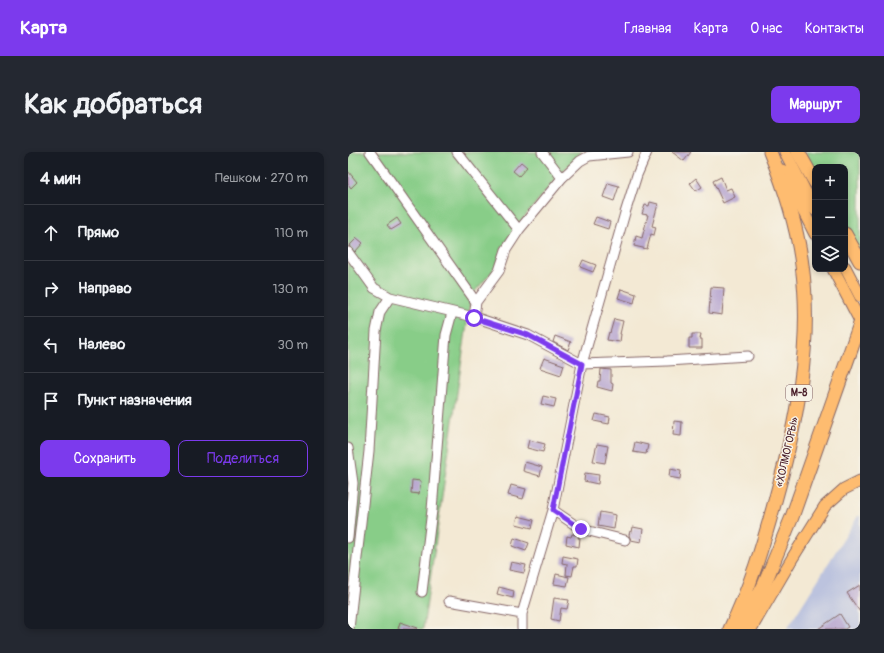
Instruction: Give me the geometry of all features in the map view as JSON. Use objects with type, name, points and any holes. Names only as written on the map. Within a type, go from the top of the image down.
[{"type":"highway","name":"«ХОЛМОГОРЫ»","points":[[730,629],[747,592],[765,536],[796,414],[804,365],[805,295],[802,265],[790,207],[770,152]]},
{"type":"highway","points":[[798,152],[812,177]]},
{"type":"highway","points":[[846,236],[860,261]]},
{"type":"highway","name":"«ХОЛМОГОРЫ»","points":[[741,629],[764,585],[792,517],[860,322]]},
{"type":"main road","points":[[773,152],[812,228]]},
{"type":"main road","points":[[785,152],[812,204]]},
{"type":"main road","points":[[835,272],[860,322]]},
{"type":"main road","points":[[848,272],[860,296]]},
{"type":"main road","points":[[751,629],[825,506],[844,489],[860,481]]},
{"type":"street","points":[[370,152],[476,302]]},
{"type":"street","points":[[457,152],[518,230]]},
{"type":"street","points":[[542,152],[562,178]]},
{"type":"street","points":[[474,318],[476,302],[499,270],[506,250],[518,230],[562,178],[580,161],[589,156],[628,152]]},
{"type":"street","points":[[522,629],[522,614],[553,510],[582,364],[625,213],[637,175],[647,152]]},
{"type":"street","points":[[348,252],[374,288],[390,296],[474,318],[528,335],[582,364],[748,356]]},
{"type":"street","points":[[349,629],[369,451],[376,331],[380,312],[390,296]]},
{"type":"street","points":[[422,592],[432,510],[446,335],[452,313]]},
{"type":"street","points":[[348,448],[350,483],[348,538]]},
{"type":"street","points":[[553,510],[581,529],[625,540]]},
{"type":"street","points":[[449,601],[522,614]]},
{"type":"shaded area","points":[[858,516],[860,516],[860,629],[787,629]]},
{"type":"green space","points":[[348,152],[582,152],[560,174],[516,227],[502,248],[496,267],[471,296],[423,629],[348,629]]},
{"type":"green space","points":[[805,152],[860,152],[860,252],[848,230],[848,164],[812,164]]},
{"type":"building","points":[[672,152],[691,152],[684,161]]},
{"type":"building","points":[[521,162],[527,167],[519,176],[513,171]]},
{"type":"building","points":[[348,171],[357,182],[351,188],[348,184]]},
{"type":"building","points":[[721,177],[726,190],[731,188],[735,197],[723,203],[713,181]]},
{"type":"building","points":[[696,178],[702,187],[696,191],[690,183]]},
{"type":"building","points":[[608,183],[619,186],[614,201],[603,197]]},
{"type":"building","points":[[650,202],[658,204],[652,226],[656,227],[654,235],[651,234],[647,249],[634,246],[636,236],[642,238],[648,215],[642,214],[645,205],[649,206]]},
{"type":"building","points":[[596,217],[610,222],[608,229],[593,224]]},
{"type":"building","points":[[397,218],[401,224],[391,230],[387,225]]},
{"type":"building","points":[[357,238],[363,243],[355,252],[349,246]]},
{"type":"building","points":[[583,260],[596,265],[593,272],[580,267]]},
{"type":"building","points":[[711,287],[724,288],[722,315],[709,313]]},
{"type":"building","points":[[621,289],[636,294],[634,303],[618,298]]},
{"type":"building","points":[[614,319],[623,321],[620,342],[607,340]]},
{"type":"building","points":[[692,334],[701,334],[700,339],[702,339],[702,348],[689,348],[689,338],[692,338]]},
{"type":"building","points":[[555,336],[571,342],[568,350],[553,342]]},
{"type":"building","points":[[544,358],[564,365],[561,375],[540,368]]},
{"type":"building","points":[[601,369],[611,370],[611,383],[613,384],[612,391],[597,387],[598,381],[600,381]]},
{"type":"building","points":[[543,396],[556,399],[554,407],[541,404]]},
{"type":"building","points":[[596,414],[610,417],[609,424],[594,421]]},
{"type":"building","points":[[674,421],[682,422],[681,436],[673,435]]},
{"type":"building","points":[[529,440],[545,444],[543,452],[527,448]]},
{"type":"building","points":[[635,442],[648,445],[646,454],[633,452]]},
{"type":"building","points":[[597,444],[608,446],[605,463],[593,461]]},
{"type":"building","points":[[525,462],[542,467],[540,476],[523,471]]},
{"type":"building","points":[[670,469],[681,471],[680,479],[669,477]]},
{"type":"building","points":[[585,473],[599,475],[598,484],[584,481]]},
{"type":"building","points":[[412,480],[421,481],[419,494],[411,493]]},
{"type":"building","points":[[511,485],[526,489],[523,499],[508,495]]},
{"type":"building","points":[[600,512],[616,515],[614,529],[598,526]]},
{"type":"building","points":[[518,516],[534,520],[532,528],[516,524]]},
{"type":"building","points":[[633,527],[643,529],[641,542],[631,540],[629,535],[630,531],[632,532]]},
{"type":"building","points":[[572,534],[579,535],[579,547],[566,544],[567,536],[571,537]]},
{"type":"building","points":[[514,538],[529,543],[526,551],[512,546]]},
{"type":"building","points":[[563,556],[578,559],[577,566],[574,566],[572,576],[566,575],[567,564],[562,563]]},
{"type":"building","points":[[511,562],[526,565],[524,573],[509,570]]},
{"type":"building","points":[[556,574],[569,577],[567,586],[554,584]]},
{"type":"building","points":[[860,585],[860,612],[847,593]]},
{"type":"building","points":[[499,587],[514,591],[513,598],[497,594]]},
{"type":"building","points":[[554,598],[569,600],[567,609],[561,608],[559,621],[551,619]]},
{"type":"building","points":[[840,614],[848,627],[845,629],[818,629]]},
{"type":"building","points":[[400,622],[418,628],[398,629]]},
{"type":"route","points":[[474,318],[528,335],[582,364],[553,510],[581,529]]}]
